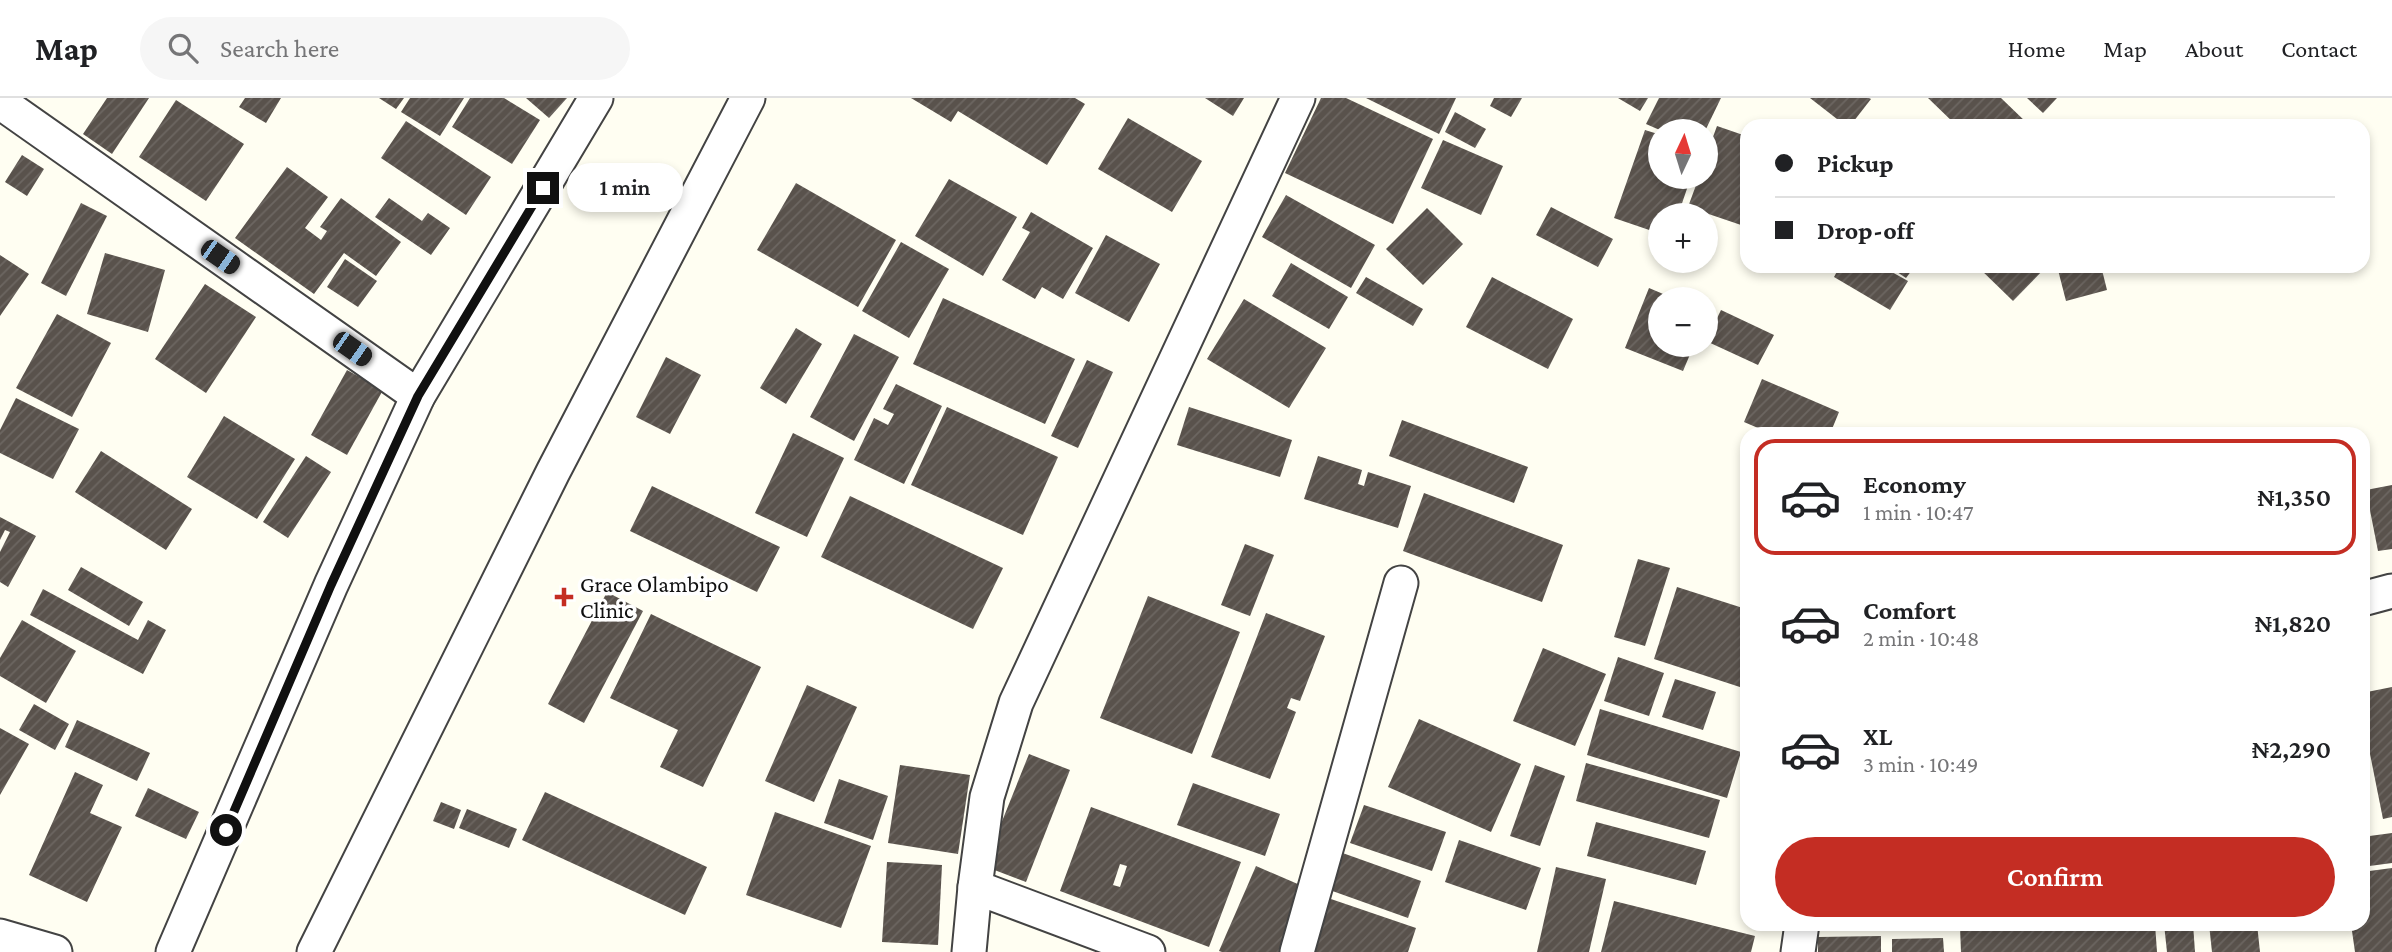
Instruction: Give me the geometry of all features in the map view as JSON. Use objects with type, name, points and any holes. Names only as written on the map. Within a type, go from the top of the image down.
[{"type":"street","points":[[173,952],[331,585],[418,396],[596,98]]},
{"type":"street","points":[[314,952],[559,460],[748,98]]},
{"type":"street","points":[[969,952],[987,797],[1016,704],[1298,98]]},
{"type":"street","points":[[0,102],[418,396]]},
{"type":"street","points":[[1297,952],[1401,583]]},
{"type":"street","points":[[2370,596],[2392,591]]},
{"type":"street","points":[[975,887],[1148,952]]},
{"type":"street","points":[[1798,952],[1801,931]]},
{"type":"street","points":[[0,936],[55,952]]},
{"type":"building","points":[[107,98],[149,98],[112,154],[83,134]]},
{"type":"building","points":[[245,98],[281,98],[266,123],[239,107]]},
{"type":"building","points":[[379,98],[404,98],[396,109]]},
{"type":"building","points":[[410,98],[464,98],[440,136],[401,112]]},
{"type":"building","points":[[470,98],[504,98],[540,120],[512,164],[452,127]]},
{"type":"building","points":[[526,98],[567,98],[549,118]]},
{"type":"building","points":[[911,98],[1075,98],[1085,104],[1047,165],[958,111],[951,122]]},
{"type":"building","points":[[1205,98],[1244,98],[1233,116]]},
{"type":"building","points":[[1321,98],[1346,98],[1433,139],[1393,224],[1285,173]]},
{"type":"building","points":[[1366,98],[1456,98],[1439,134]]},
{"type":"building","points":[[1494,98],[1522,98],[1511,117],[1490,106]]},
{"type":"building","points":[[1618,98],[1648,98],[1640,111]]},
{"type":"building","points":[[1659,98],[1721,98],[1711,119],[1648,119]]},
{"type":"building","points":[[1810,98],[1871,99],[1855,119],[1837,119]]},
{"type":"building","points":[[1928,98],[2001,98],[2023,119],[1950,119]]},
{"type":"building","points":[[2027,98],[2057,98],[2043,113]]},
{"type":"building","points":[[176,100],[244,144],[206,201],[139,157]]},
{"type":"building","points":[[1455,112],[1486,129],[1475,148],[1445,132]]},
{"type":"building","points":[[1128,118],[1202,161],[1172,212],[1098,169]]},
{"type":"building","points":[[406,121],[491,177],[466,215],[381,158]]},
{"type":"building","points":[[1718,126],[1740,134],[1740,225],[1718,217],[1718,203],[1689,203],[1695,189],[1718,189]]},
{"type":"building","points":[[1645,130],[1648,131],[1648,189],[1687,189],[1682,203],[1648,203],[1648,230],[1614,218]]},
{"type":"building","points":[[1443,140],[1503,166],[1481,215],[1421,188]]},
{"type":"building","points":[[22,155],[44,169],[27,196],[5,182]]},
{"type":"building","points":[[287,167],[328,197],[305,228],[321,240],[327,231],[320,227],[341,198],[401,242],[376,276],[344,253],[314,294],[235,238]]},
{"type":"building","points":[[949,179],[1017,217],[983,276],[915,236]]},
{"type":"building","points":[[796,183],[896,240],[858,307],[757,250]]},
{"type":"building","points":[[1286,195],[1375,245],[1351,288],[1262,237]]},
{"type":"building","points":[[389,198],[422,221],[428,213],[450,228],[431,255],[375,217]]},
{"type":"building","points":[[81,203],[107,216],[66,296],[41,283]]},
{"type":"building","points":[[1551,207],[1613,239],[1598,267],[1536,235]]},
{"type":"building","points":[[1427,208],[1463,244],[1423,285],[1386,249]]},
{"type":"building","points":[[1031,212],[1093,248],[1063,299],[1042,287],[1035,299],[1002,280],[1030,232],[1022,228]]},
{"type":"building","points":[[1106,235],[1160,264],[1129,322],[1075,293]]},
{"type":"building","points":[[901,242],[949,269],[909,338],[862,311]]},
{"type":"building","points":[[105,253],[165,270],[148,332],[87,314]]},
{"type":"building","points":[[0,255],[29,274],[0,316]]},
{"type":"building","points":[[345,259],[377,281],[358,307],[327,287]]},
{"type":"building","points":[[1291,263],[1348,297],[1329,329],[1272,296]]},
{"type":"building","points":[[1836,273],[1894,273],[1908,281],[1890,310],[1834,277]]},
{"type":"building","points":[[1984,273],[2040,273],[2013,301]]},
{"type":"building","points":[[2059,273],[2103,273],[2107,290],[2066,301]]},
{"type":"building","points":[[1366,277],[1423,309],[1413,326],[1356,293]]},
{"type":"building","points":[[1492,277],[1573,319],[1548,369],[1466,327]]},
{"type":"building","points":[[205,284],[256,317],[206,393],[155,359]]},
{"type":"building","points":[[1648,290],[1648,357],[1689,357],[1683,371],[1625,348]]},
{"type":"building","points":[[943,298],[1075,359],[1045,424],[913,364]]},
{"type":"building","points":[[1244,299],[1326,348],[1289,408],[1207,359]]},
{"type":"building","points":[[1721,310],[1774,335],[1758,365],[1718,347],[1718,316]]},
{"type":"building","points":[[57,314],[111,343],[72,417],[16,388]]},
{"type":"building","points":[[796,328],[822,344],[786,404],[760,388]]},
{"type":"building","points":[[854,334],[899,357],[854,441],[810,417]]},
{"type":"building","points":[[666,357],[701,375],[670,434],[636,417]]},
{"type":"building","points":[[1087,360],[1113,372],[1078,448],[1051,436]]},
{"type":"building","points":[[347,370],[383,390],[347,455],[311,435]]},
{"type":"building","points":[[1762,379],[1839,412],[1833,427],[1756,427],[1744,422]]},
{"type":"building","points":[[896,384],[942,406],[904,484],[854,460],[874,418],[888,425],[894,414],[883,409]]},
{"type":"building","points":[[16,398],[79,429],[53,479],[0,453],[0,430]]},
{"type":"building","points":[[947,407],[1058,457],[1023,535],[911,485]]},
{"type":"building","points":[[1189,407],[1292,440],[1280,477],[1177,445]]},
{"type":"building","points":[[224,416],[295,459],[257,519],[187,477]]},
{"type":"building","points":[[1402,420],[1528,467],[1514,503],[1389,456]]},
{"type":"building","points":[[793,433],[844,458],[807,537],[755,513]]},
{"type":"building","points":[[101,451],[192,509],[166,550],[75,492]]},
{"type":"building","points":[[306,456],[331,472],[288,538],[263,522]]},
{"type":"building","points":[[1318,456],[1362,470],[1358,484],[1364,486],[1368,472],[1411,486],[1398,528],[1304,499]]},
{"type":"building","points":[[2392,485],[2392,549],[2378,551],[2370,510],[2370,489]]},
{"type":"building","points":[[652,486],[780,547],[757,592],[630,531]]},
{"type":"building","points":[[1424,493],[1563,545],[1542,602],[1403,551]]},
{"type":"building","points":[[850,496],[1003,568],[973,629],[821,557]]},
{"type":"building","points":[[0,517],[36,536],[8,587],[0,582],[0,552],[10,532],[5,530],[0,540]]},
{"type":"building","points":[[1245,544],[1274,555],[1250,616],[1221,605]]},
{"type":"building","points":[[1638,559],[1670,568],[1645,646],[1614,637]]},
{"type":"building","points":[[81,567],[143,602],[129,626],[68,590]]},
{"type":"building","points":[[1677,587],[1740,607],[1740,687],[1654,659]]},
{"type":"building","points":[[43,589],[138,640],[148,620],[166,630],[143,674],[30,615]]},
{"type":"building","points":[[607,592],[643,611],[584,723],[548,704]]},
{"type":"building","points":[[1148,596],[1240,632],[1192,754],[1100,718]]},
{"type":"building","points":[[1266,613],[1325,636],[1300,701],[1291,698],[1287,708],[1296,712],[1270,779],[1211,757]]},
{"type":"building","points":[[651,614],[761,667],[703,787],[660,767],[678,730],[610,698]]},
{"type":"building","points":[[22,620],[76,651],[46,703],[0,676],[0,658]]},
{"type":"building","points":[[1543,648],[1606,674],[1575,746],[1513,721]]},
{"type":"building","points":[[1618,657],[1664,673],[1649,716],[1604,701]]},
{"type":"building","points":[[1675,679],[1716,692],[1703,730],[1662,717]]},
{"type":"building","points":[[807,685],[857,707],[814,802],[765,781]]},
{"type":"building","points":[[2392,687],[2392,817],[2383,819],[2370,754],[2370,691]]},
{"type":"building","points":[[34,704],[69,724],[55,750],[19,730]]},
{"type":"building","points":[[1600,709],[1740,752],[1727,798],[1587,755]]},
{"type":"building","points":[[1419,719],[1521,764],[1491,832],[1388,787]]},
{"type":"building","points":[[77,720],[150,753],[137,781],[65,747]]},
{"type":"building","points":[[0,728],[29,744],[0,795]]},
{"type":"building","points":[[1029,754],[1070,770],[1026,882],[984,866]]},
{"type":"building","points":[[1586,763],[1720,800],[1709,838],[1576,801]]},
{"type":"building","points":[[900,765],[970,775],[958,854],[888,843]]},
{"type":"building","points":[[1535,765],[1565,776],[1540,846],[1510,836]]},
{"type":"building","points":[[75,772],[103,785],[90,813],[122,827],[87,902],[29,875]]},
{"type":"building","points":[[839,779],[888,796],[873,840],[824,823]]},
{"type":"building","points":[[1193,783],[1280,814],[1265,856],[1177,825]]},
{"type":"building","points":[[148,788],[199,812],[186,839],[135,816]]},
{"type":"building","points":[[545,792],[707,867],[685,915],[522,840]]},
{"type":"building","points":[[441,802],[461,810],[454,829],[433,821]]},
{"type":"building","points":[[1364,805],[1446,832],[1432,871],[1350,843]]},
{"type":"building","points":[[1091,807],[1241,862],[1209,947],[1060,891]],"holes":[[[1120,864],[1127,866],[1120,887],[1113,885]]]},
{"type":"building","points":[[467,809],[517,829],[509,848],[459,828]]},
{"type":"building","points":[[775,812],[871,846],[841,928],[746,895]]},
{"type":"building","points":[[1596,822],[1706,851],[1696,885],[1587,856]]},
{"type":"building","points":[[2392,833],[2392,863],[2370,866],[2370,836]]},
{"type":"building","points":[[1459,840],[1541,868],[1526,910],[1445,882]]},
{"type":"building","points":[[1337,851],[1421,881],[1408,918],[1324,888]]},
{"type":"building","points":[[887,862],[942,865],[938,945],[882,942]]},
{"type":"building","points":[[1256,866],[1307,888],[1279,952],[1219,951]]},
{"type":"building","points":[[1556,867],[1606,879],[1589,952],[1537,952]]},
{"type":"building","points":[[2392,868],[2392,952],[2355,952],[2352,931],[2370,931],[2370,871]]},
{"type":"building","points":[[1328,898],[1416,928],[1408,952],[1309,952]]},
{"type":"building","points":[[1614,901],[1755,936],[1751,952],[1601,952]]},
{"type":"building","points":[[1960,931],[2156,931],[2157,952],[1961,952]]},
{"type":"building","points":[[2165,931],[2194,931],[2195,952],[2167,952]]},
{"type":"building","points":[[2210,931],[2258,931],[2260,952],[2212,952]]},
{"type":"building","points":[[1881,936],[1881,952],[1818,952],[1818,937]]},
{"type":"building","points":[[1943,938],[1944,952],[1892,952],[1892,939]]},
{"type":"place","name":"Grace Olambipo Clinic","points":[[564,597]]},
{"type":"route","points":[[226,830],[331,585],[418,396],[543,188]]}]
